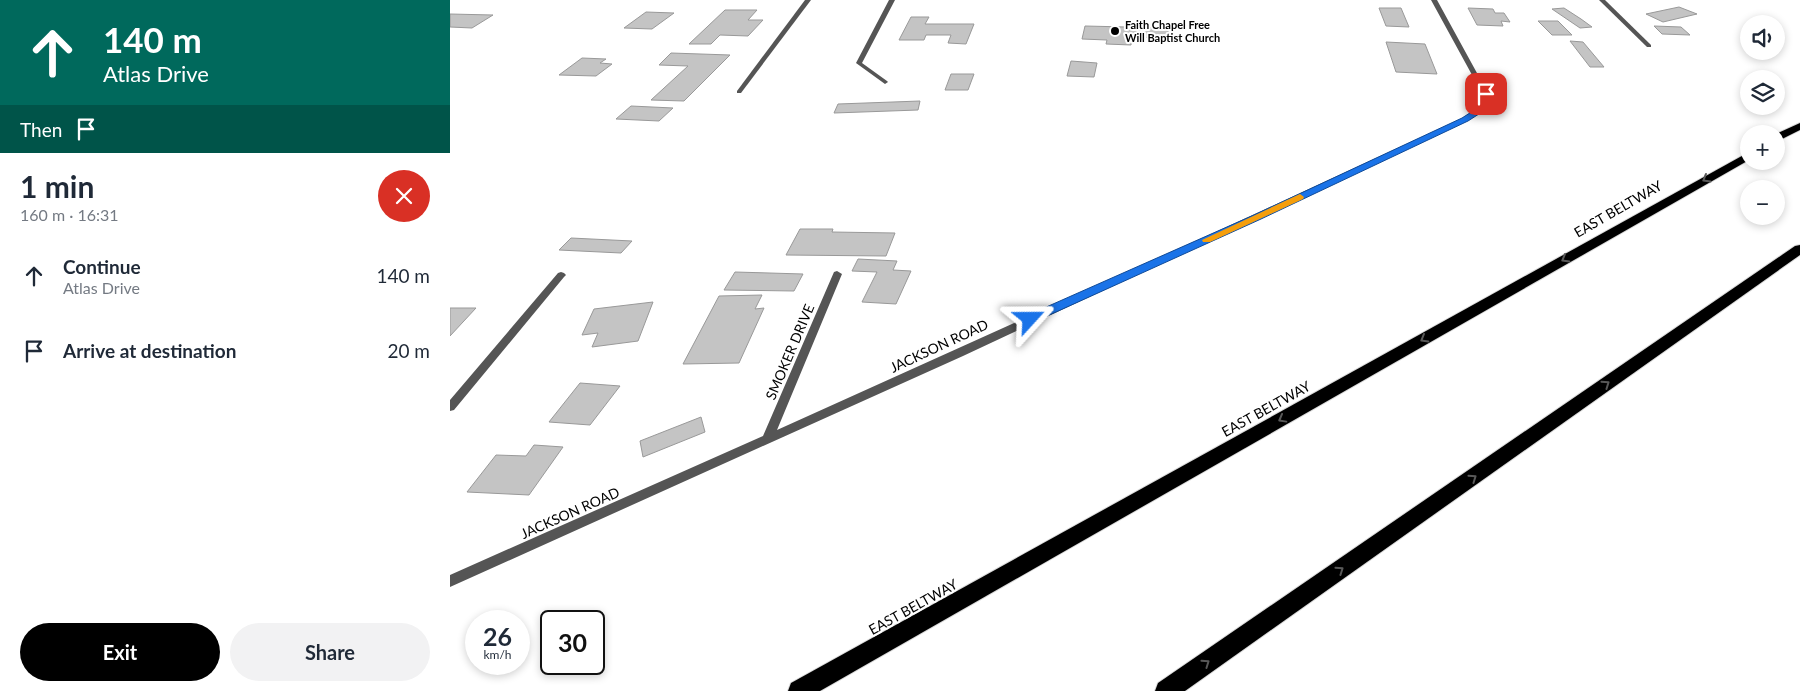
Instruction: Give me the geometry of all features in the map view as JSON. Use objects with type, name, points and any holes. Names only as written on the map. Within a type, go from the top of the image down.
[{"type":"highway","points":[[1785,134],[1800,126]]},
{"type":"highway","name":"EAST BELTWAY","points":[[799,691],[1740,160]]},
{"type":"highway","points":[[1166,691],[1800,249]]},
{"type":"street","points":[[739,92],[808,0]]},
{"type":"street","points":[[885,82],[859,63],[892,0]]},
{"type":"street","name":"JACKSON ROAD","points":[[450,581],[767,440],[1258,217],[1465,119],[1479,110],[1486,94],[1434,0]]},
{"type":"street","points":[[1602,0],[1649,46]]},
{"type":"street","name":"SMOKER DRIVE","points":[[767,440],[837,274]]},
{"type":"street","points":[[450,407],[561,275]]},
{"type":"building","points":[[1679,7],[1697,14],[1663,22],[1646,14]]},
{"type":"building","points":[[1379,8],[1401,8],[1409,27],[1386,26]]},
{"type":"building","points":[[1468,8],[1493,9],[1495,13],[1504,13],[1510,22],[1501,21],[1503,26],[1477,25]]},
{"type":"building","points":[[1564,8],[1592,27],[1580,28],[1552,9]]},
{"type":"building","points":[[725,10],[757,10],[748,20],[763,20],[748,36],[720,35],[711,44],[689,44]]},
{"type":"building","points":[[646,12],[674,13],[652,29],[624,28]]},
{"type":"building","points":[[450,14],[493,15],[472,28],[450,27]]},
{"type":"building","points":[[911,17],[929,17],[925,24],[974,24],[966,44],[948,43],[951,35],[926,35],[924,40],[899,40]]},
{"type":"building","points":[[1538,21],[1558,21],[1572,35],[1552,35]]},
{"type":"building","points":[[1085,26],[1168,28],[1168,38],[1132,37],[1131,45],[1106,44],[1107,40],[1082,39]]},
{"type":"building","points":[[1654,26],[1681,27],[1690,35],[1662,34]]},
{"type":"building","points":[[1570,41],[1583,42],[1604,67],[1590,67]]},
{"type":"building","points":[[1386,42],[1425,44],[1437,74],[1396,72]]},
{"type":"building","points":[[671,53],[730,55],[684,101],[651,100],[688,66],[659,65]]},
{"type":"building","points":[[582,58],[606,59],[600,63],[612,64],[596,76],[559,75]]},
{"type":"building","points":[[1071,61],[1097,63],[1094,77],[1067,76]]},
{"type":"building","points":[[951,74],[974,74],[968,90],[945,90]]},
{"type":"building","points":[[920,101],[918,110],[834,113],[838,104]]},
{"type":"building","points":[[631,106],[673,108],[659,121],[616,119]]},
{"type":"building","points":[[800,229],[833,229],[832,232],[895,233],[886,256],[786,255]]},
{"type":"building","points":[[571,238],[632,241],[621,253],[559,250]]},
{"type":"building","points":[[858,259],[897,261],[893,270],[911,271],[896,304],[862,302],[877,272],[852,271]]},
{"type":"building","points":[[735,272],[803,274],[794,291],[724,290]]},
{"type":"building","points":[[762,295],[755,309],[764,308],[739,363],[683,364],[719,296]]},
{"type":"building","points":[[653,302],[638,341],[592,347],[598,333],[582,335],[594,309]]},
{"type":"building","points":[[450,308],[476,308],[450,336]]},
{"type":"building","points":[[580,383],[620,386],[590,425],[549,422]]},
{"type":"building","points":[[701,417],[705,432],[643,457],[640,441]]},
{"type":"building","points":[[534,445],[563,447],[529,495],[467,492],[496,455],[526,456]]},
{"type":"slow traffic","points":[[1207,240],[1300,197]]},
{"type":"place","name":"Faith Chapel Free Will Baptist Church","points":[[1115,31]]},
{"type":"route","points":[[1030,319],[1258,217],[1465,119],[1479,110],[1486,94]]}]
